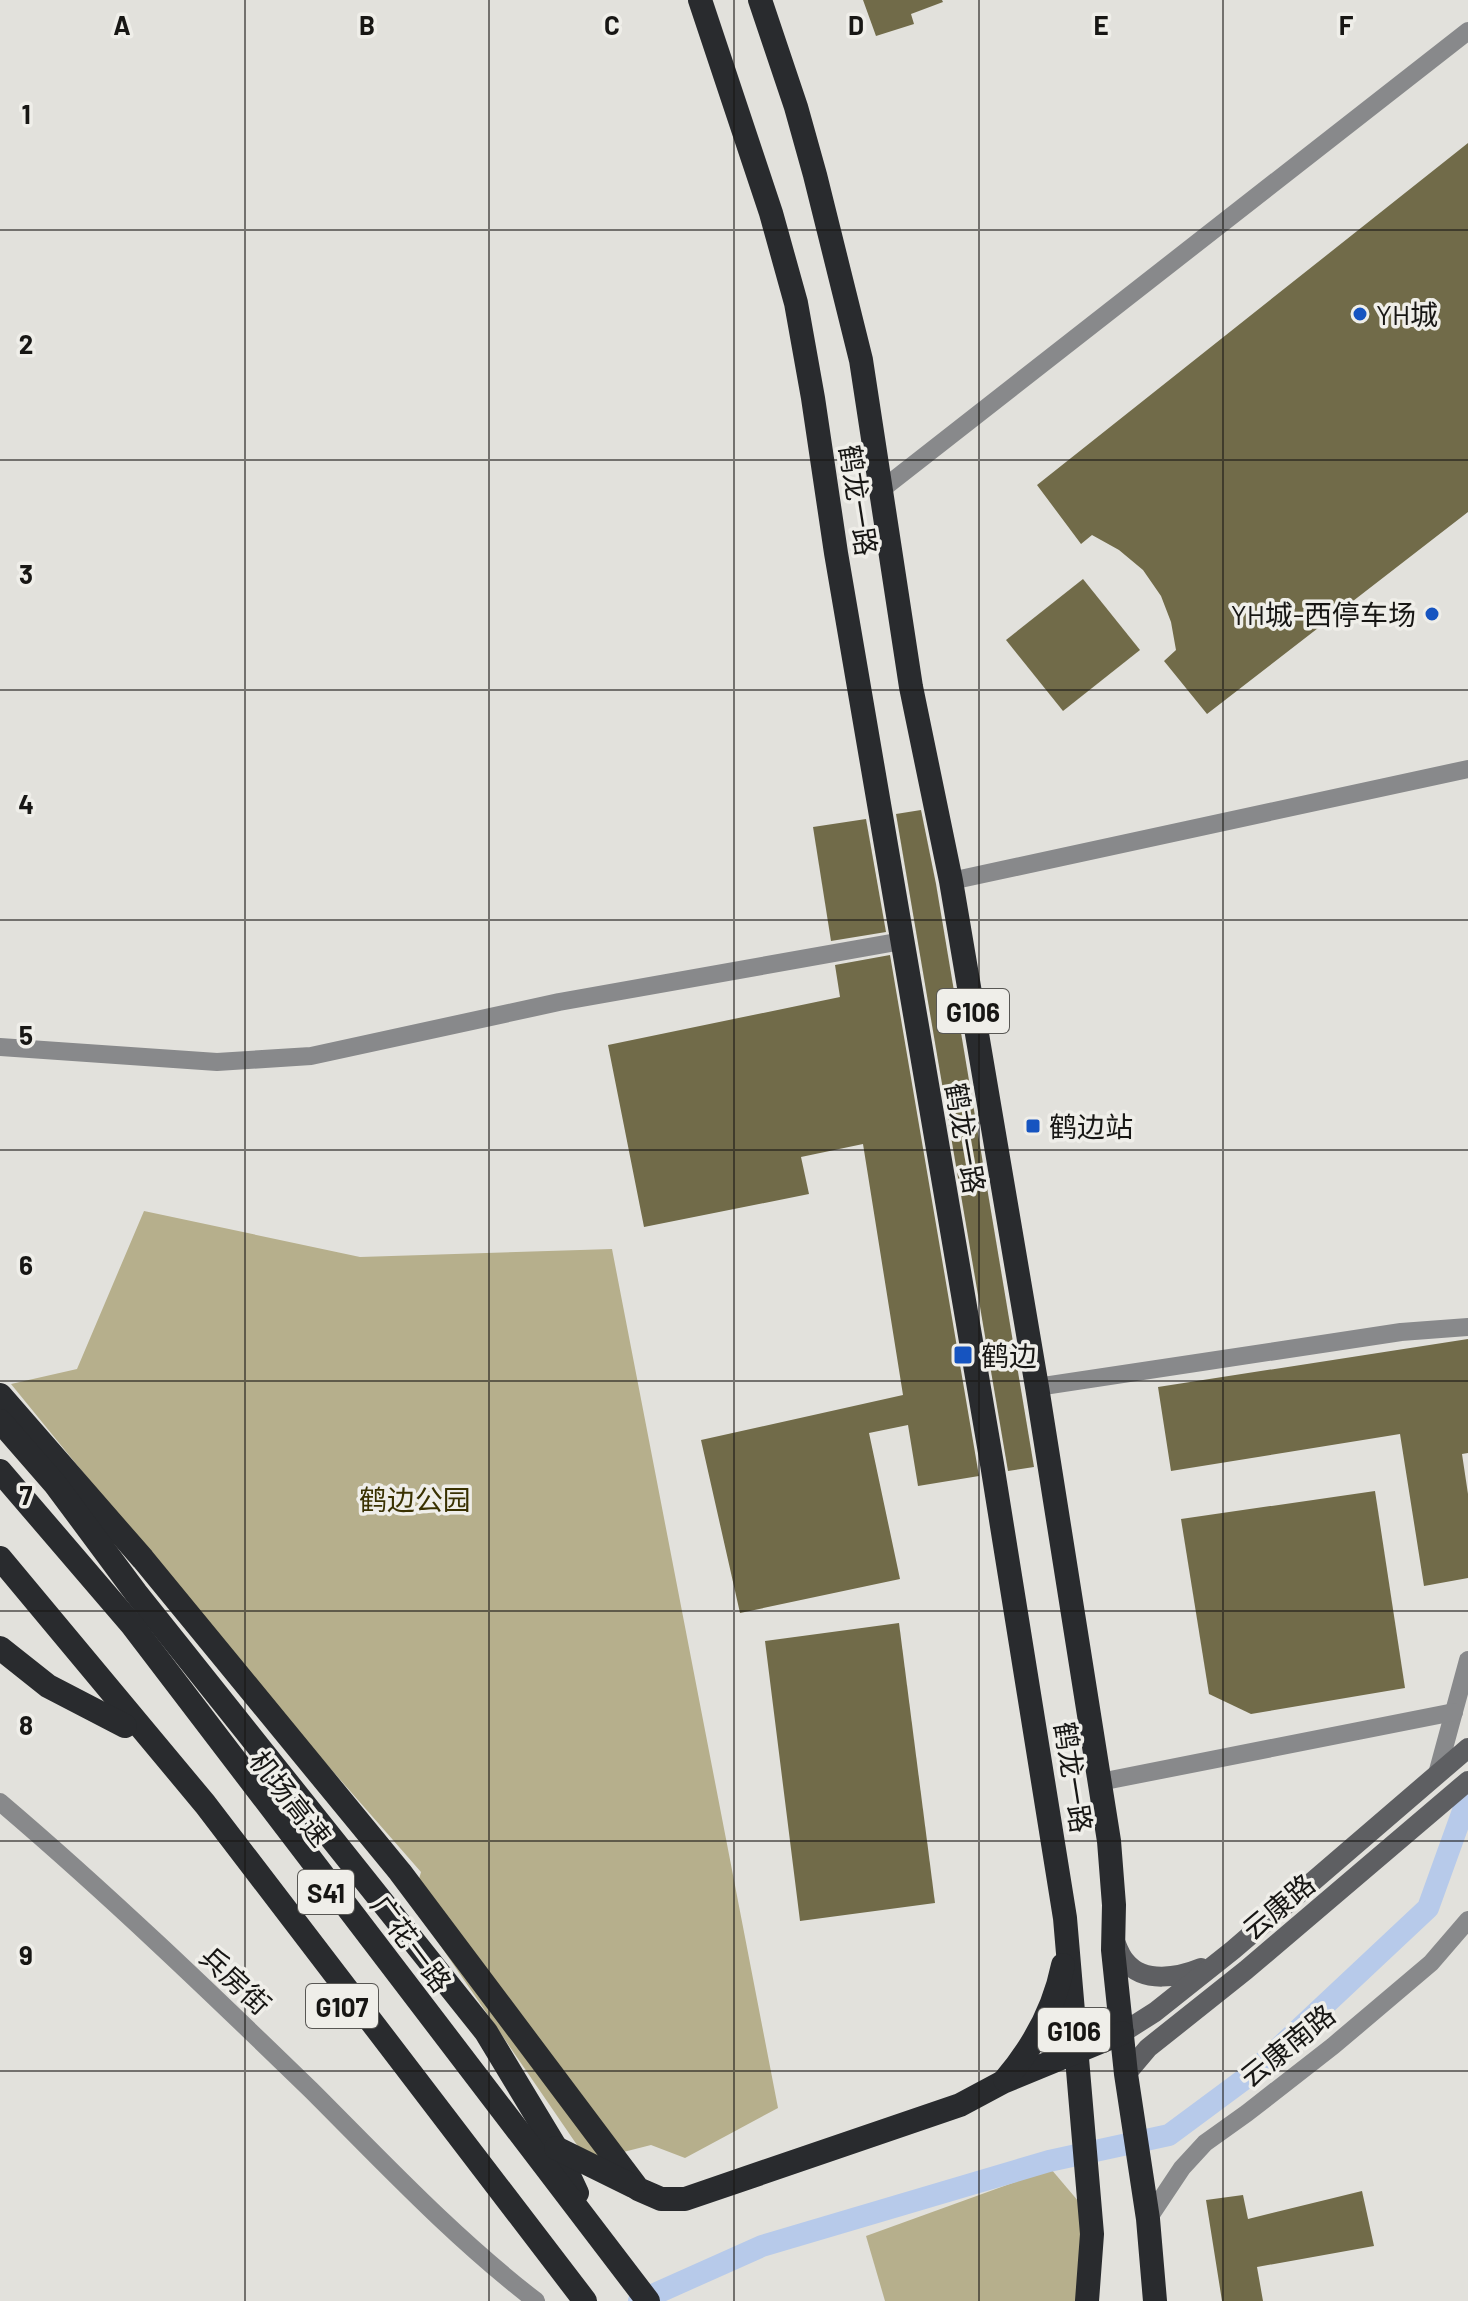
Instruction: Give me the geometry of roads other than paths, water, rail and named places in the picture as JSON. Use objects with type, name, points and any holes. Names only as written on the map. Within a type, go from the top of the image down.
[{"type":"highway","name":"鹤龙一路","points":[[700,0],[771,213],[796,303],[1057,1859],[1065,1918],[1092,2234],[1087,2301]]},
{"type":"highway","name":"鹤龙一路","points":[[760,0],[796,107],[841,272],[861,360],[911,687],[951,881],[1100,1782],[1112,1868],[1113,1938],[1126,2074],[1148,2219],[1155,2301]]},
{"type":"highway","points":[[0,1395],[143,1559],[400,1872],[638,2189]]},
{"type":"highway","points":[[0,1421],[55,1484],[202,1677],[486,2032],[556,2148],[592,2228]]},
{"type":"highway","name":"广花一路","points":[[0,1471],[132,1625],[592,2228]]},
{"type":"highway","name":"机场高速","points":[[0,1495],[90,1598],[241,1781],[637,2301]]},
{"type":"highway","name":"S41","points":[[0,1558],[215,1816],[585,2301]]},
{"type":"highway","name":"G107","points":[[0,1574],[125,1726],[379,2054],[552,2297]]},
{"type":"highway","points":[[0,1648],[48,1686],[125,1726]]},
{"type":"highway","name":"G106","points":[[1003,2082],[1027,2054],[1042,2029],[1060,1979],[1065,1935]]},
{"type":"highway","points":[[556,2148],[661,2199],[685,2199],[960,2105],[1003,2082],[1122,2033]]},
{"type":"highway","name":"G107","points":[[592,2228],[648,2301]]},
{"type":"street","points":[[881,490],[1468,31]]},
{"type":"street","points":[[951,881],[1468,769]]},
{"type":"street","points":[[0,1047],[217,1062],[311,1056],[559,1002],[902,941]]},
{"type":"street","points":[[1037,1387],[1401,1332],[1468,1327]]},
{"type":"street","points":[[1442,1770],[1468,1660]]},
{"type":"street","points":[[1100,1782],[1454,1712]]},
{"type":"street","name":"云康路","points":[[1122,2033],[1155,2012],[1220,1961],[1468,1748]]},
{"type":"street","name":"云康路","points":[[1126,2074],[1148,2048],[1246,1970],[1468,1781]]},
{"type":"street","name":"兵房街","points":[[0,1802],[253,2034],[458,2236],[552,2297]]},
{"type":"street","name":"云康南路","points":[[1148,2219],[1182,2168],[1205,2143],[1333,2046],[1431,1963],[1468,1920]]},
{"type":"street","points":[[1113,1938],[1125,1961],[1147,1976],[1181,1975],[1220,1961]]},
{"type":"waterway","points":[[639,2301],[762,2246],[1049,2161],[1169,2135],[1250,2075],[1428,1908],[1468,1797]]},
{"type":"place","name":"YH城","points":[[1360,314]]},
{"type":"place","name":"YH城-西停车场","points":[[1432,614]]},
{"type":"place","name":"鹤边站","points":[[1033,1126]]},
{"type":"place","name":"鹤边","points":[[963,1355]]},
{"type":"park label","name":"鹤边公园","points":[[415,1499]]}]
